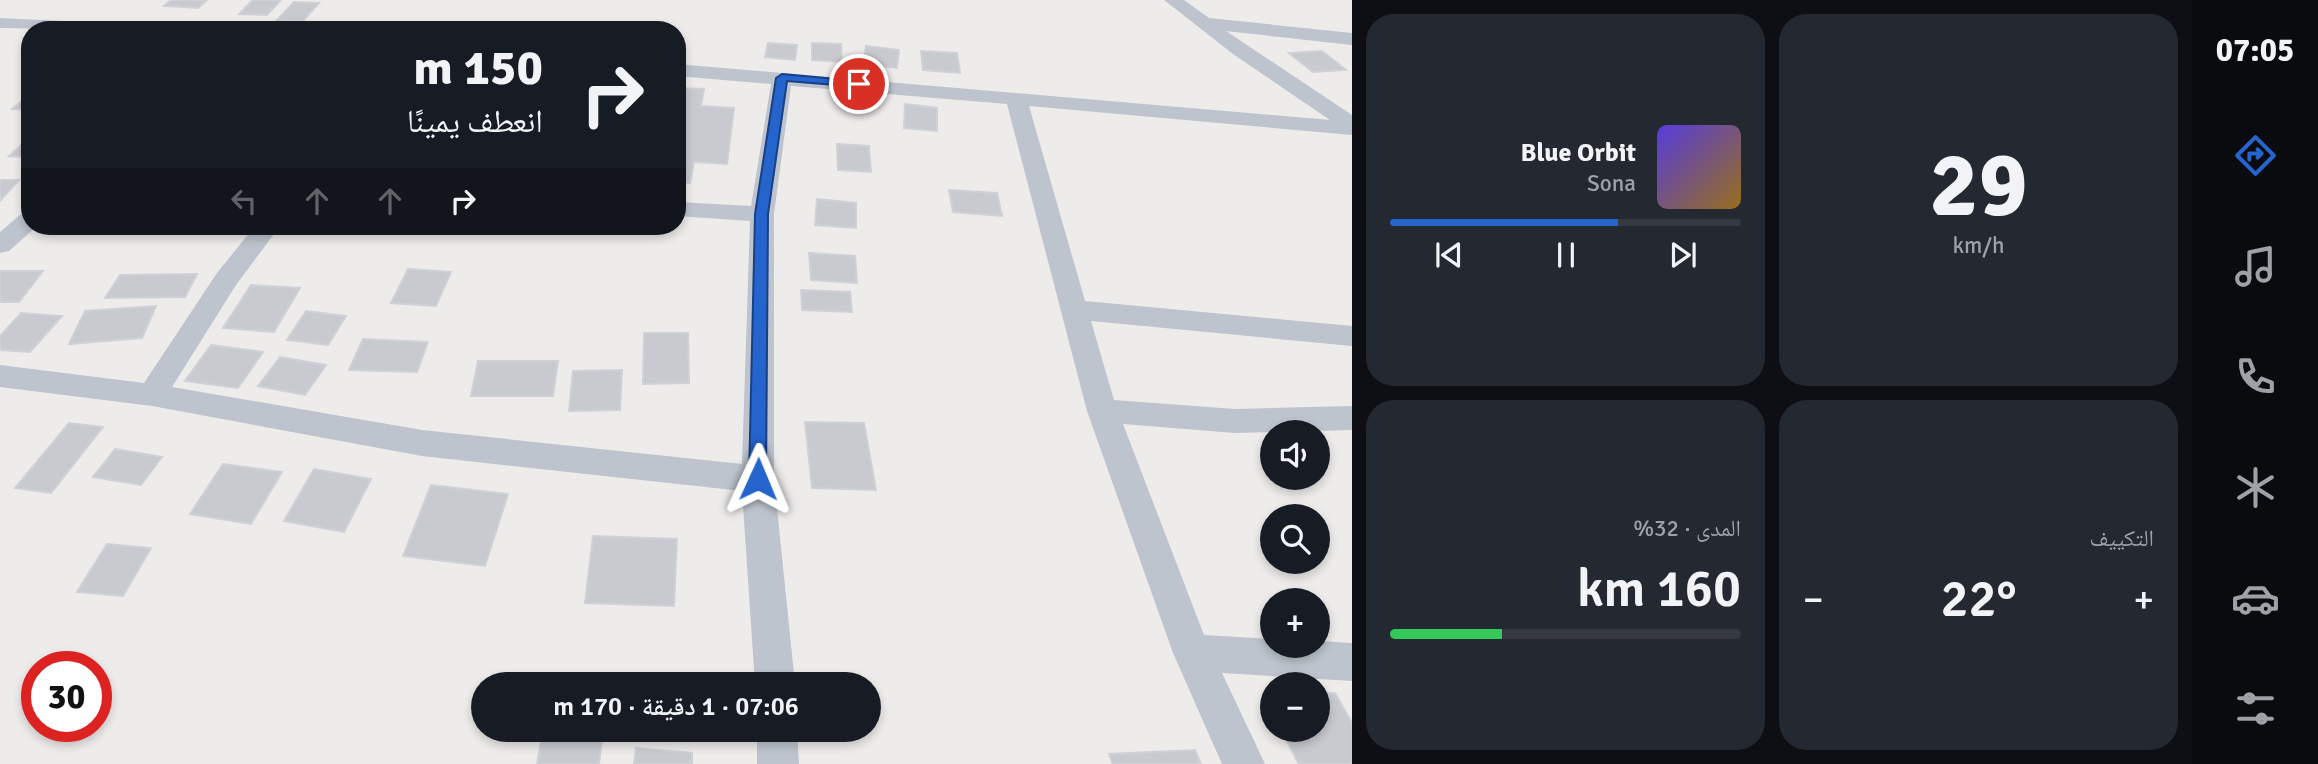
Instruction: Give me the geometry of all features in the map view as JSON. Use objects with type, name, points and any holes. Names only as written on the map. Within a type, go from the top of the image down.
[{"type":"street","points":[[1173,0],[1352,127]]},
{"type":"street","points":[[0,23],[21,24]]},
{"type":"street","points":[[1203,23],[1352,39]]},
{"type":"street","points":[[686,72],[1352,127]]},
{"type":"street","points":[[774,672],[758,479],[762,214],[782,78]]},
{"type":"street","points":[[1016,98],[1102,411],[1192,653],[1244,764]]},
{"type":"street","points":[[686,210],[762,214]]},
{"type":"street","points":[[0,245],[21,227]]},
{"type":"street","points":[[152,395],[226,279],[261,235]]},
{"type":"street","points":[[1076,310],[1352,336]]},
{"type":"street","points":[[0,376],[152,395],[422,443],[758,479]]},
{"type":"street","points":[[1102,411],[1235,421],[1352,418]]},
{"type":"street","points":[[1192,653],[1352,662]]},
{"type":"street","points":[[777,742],[778,764]]},
{"type":"building","points":[[171,0],[207,0],[198,8],[164,6]]},
{"type":"building","points":[[253,0],[281,0],[267,15],[239,14]]},
{"type":"building","points":[[294,2],[319,3],[303,21],[277,20]]},
{"type":"building","points":[[768,43],[797,45],[795,60],[765,57]]},
{"type":"building","points":[[812,43],[841,44],[842,62],[812,60]]},
{"type":"building","points":[[866,46],[899,50],[897,68],[863,64]]},
{"type":"building","points":[[921,51],[957,53],[960,73],[923,70]]},
{"type":"building","points":[[1322,51],[1346,70],[1313,72],[1289,53]]},
{"type":"building","points":[[686,88],[704,89],[701,106],[734,108],[727,164],[694,162],[690,183],[686,183]]},
{"type":"building","points":[[21,102],[21,110],[12,109]]},
{"type":"building","points":[[905,104],[937,108],[937,131],[904,128]]},
{"type":"building","points":[[837,144],[869,146],[871,172],[838,170]]},
{"type":"building","points":[[21,145],[21,157],[9,156]]},
{"type":"building","points":[[0,180],[19,180],[0,201]]},
{"type":"building","points":[[949,190],[997,193],[1002,216],[953,212]]},
{"type":"building","points":[[817,199],[856,203],[856,228],[815,225]]},
{"type":"building","points":[[809,253],[855,256],[857,283],[811,280]]},
{"type":"building","points":[[408,269],[451,272],[436,306],[391,303]]},
{"type":"building","points":[[0,271],[43,271],[19,302],[0,302]]},
{"type":"building","points":[[197,274],[185,297],[105,298],[120,275]]},
{"type":"building","points":[[251,285],[300,288],[274,332],[223,328]]},
{"type":"building","points":[[801,290],[850,292],[852,312],[802,310]]},
{"type":"building","points":[[156,306],[142,338],[69,344],[85,311]]},
{"type":"building","points":[[306,311],[346,316],[328,345],[287,340]]},
{"type":"building","points":[[21,313],[62,316],[30,352],[0,350],[0,336]]},
{"type":"building","points":[[644,333],[688,333],[689,383],[643,384]]},
{"type":"building","points":[[363,339],[428,342],[417,372],[349,370]]},
{"type":"building","points":[[211,345],[263,352],[238,388],[185,381]]},
{"type":"building","points":[[280,357],[326,365],[305,395],[258,386]]},
{"type":"building","points":[[478,361],[558,361],[553,396],[471,396]]},
{"type":"building","points":[[622,370],[620,410],[569,411],[573,371]]},
{"type":"building","points":[[805,422],[864,423],[876,490],[812,488]]},
{"type":"building","points":[[69,423],[103,427],[51,493],[15,488]]},
{"type":"building","points":[[115,449],[162,457],[141,485],[93,477]]},
{"type":"building","points":[[223,464],[282,472],[251,524],[190,514]]},
{"type":"building","points":[[314,469],[371,479],[344,532],[284,521]]},
{"type":"building","points":[[431,485],[508,494],[485,566],[403,556]]},
{"type":"building","points":[[593,536],[677,539],[674,606],[585,603]]},
{"type":"building","points":[[107,544],[151,548],[123,596],[77,592]]},
{"type":"building","points":[[1330,693],[1335,693],[1352,723],[1352,764],[1299,764],[1287,742],[1330,742]]},
{"type":"building","points":[[541,742],[602,742],[599,764],[537,764]]},
{"type":"building","points":[[636,748],[692,753],[692,764],[634,764]]},
{"type":"building","points":[[1195,750],[1201,764],[1113,764],[1109,754]]},
{"type":"route","points":[[758,479],[762,214],[782,78],[859,84]]}]
